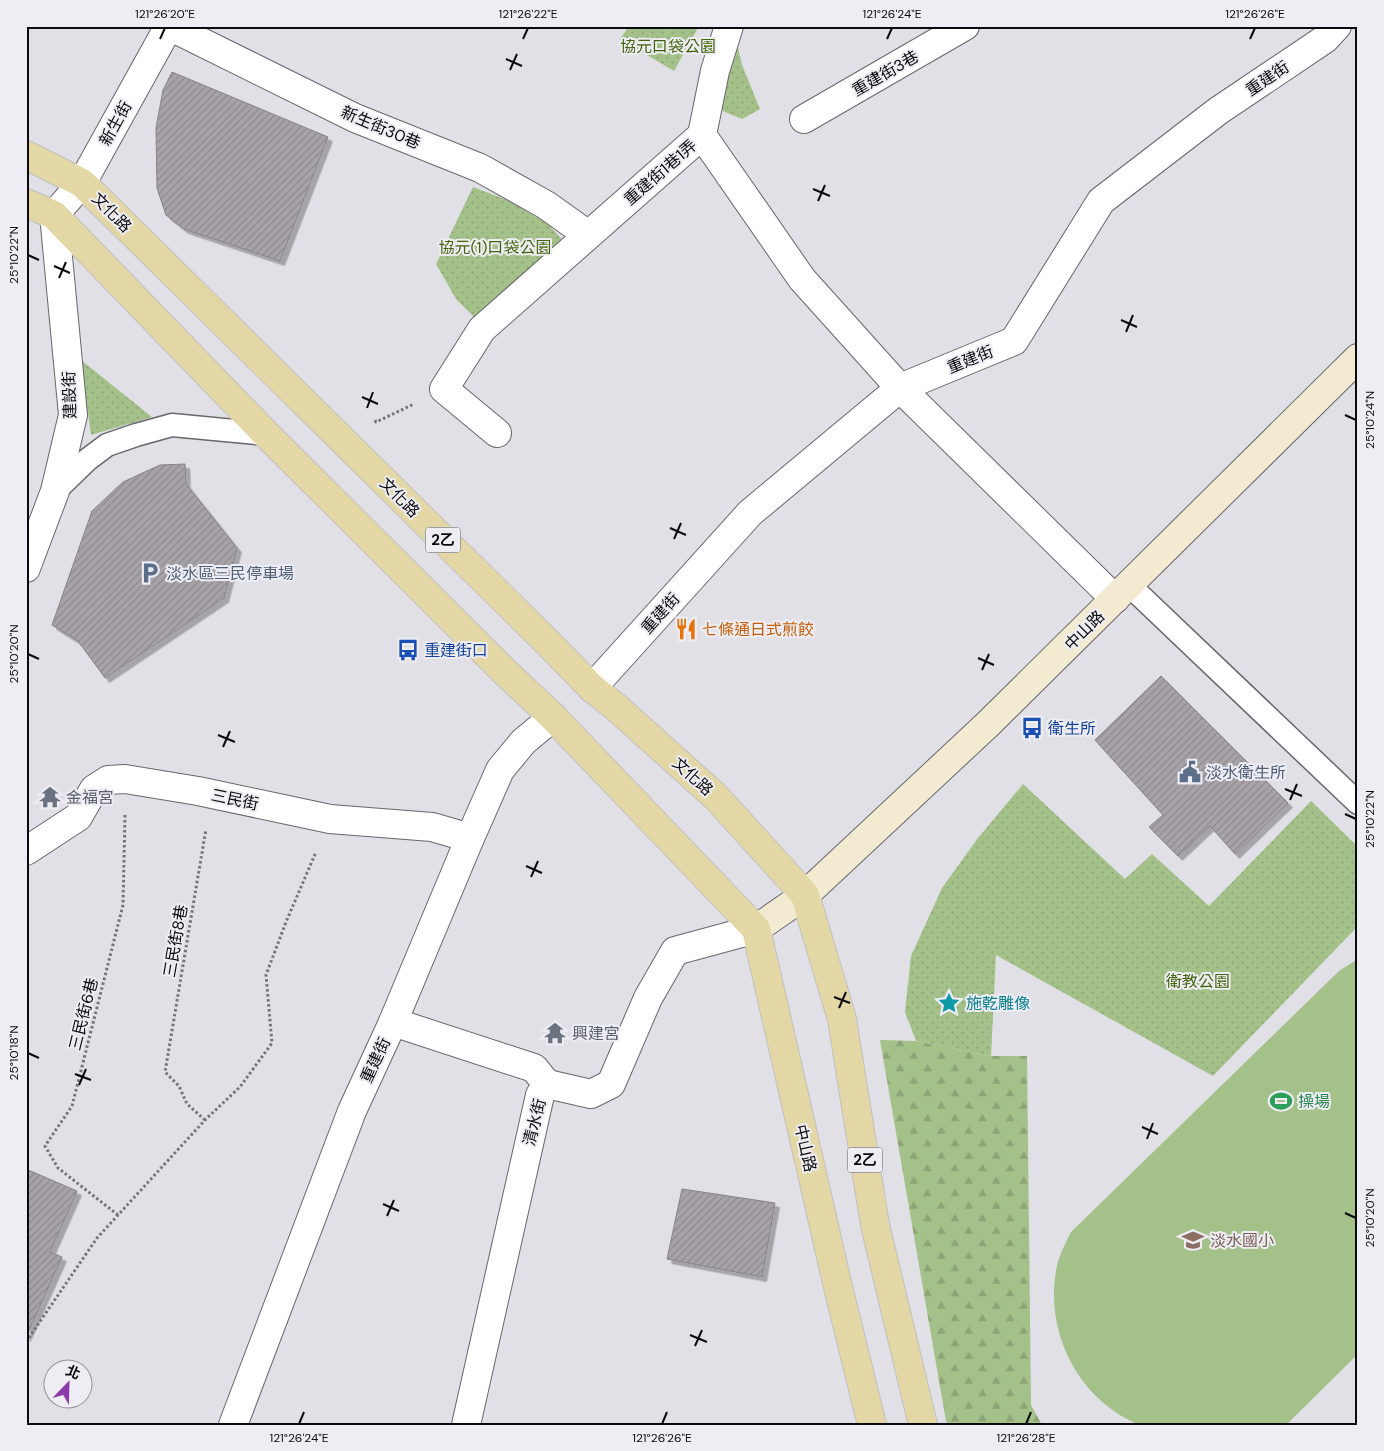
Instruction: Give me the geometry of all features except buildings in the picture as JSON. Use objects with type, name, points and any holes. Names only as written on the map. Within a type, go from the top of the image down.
[{"type":"main road","name":"文化路","points":[[26,155],[82,183],[592,688],[716,797],[805,895]]},
{"type":"main road","points":[[26,203],[54,214],[266,434],[500,667],[553,717],[756,929]]},
{"type":"main road","name":"中山路","points":[[872,1425],[835,1278],[756,929],[805,895],[988,724],[1358,358]]},
{"type":"main road","name":"2乙","points":[[805,895],[842,1019],[875,1225],[923,1425]]},
{"type":"street","name":"新生街","points":[[54,214],[82,183],[169,26]]},
{"type":"street","name":"新生街30巷","points":[[169,26],[355,118],[480,168],[546,205],[588,235]]},
{"type":"street","points":[[702,135],[715,71],[729,26]]},
{"type":"street","name":"重建街3巷","points":[[804,119],[965,26]]},
{"type":"street","name":"重建街","points":[[592,688],[750,513],[900,388],[1014,341],[1101,200],[1218,111],[1325,39],[1337,26]]},
{"type":"street","name":"重建街1巷1弄","points":[[444,389],[482,328],[702,135],[802,279],[900,388],[1122,592]]},
{"type":"street","name":"建設街","points":[[26,568],[55,491],[73,415],[54,214]]},
{"type":"street","points":[[444,389],[497,433]]},
{"type":"street","name":"重建街","points":[[233,1425],[352,1111],[393,1022],[500,770],[523,742],[553,717]]},
{"type":"street","name":"三民街","points":[[26,851],[78,817],[94,789],[108,780],[125,779],[330,819],[432,827],[470,838]]},
{"type":"street","name":"清水街","points":[[466,1425],[540,1095],[547,1084],[592,1094],[611,1084],[648,998],[675,951],[756,929]]},
{"type":"street","points":[[393,1022],[534,1068],[547,1084]]},
{"type":"lane","points":[[55,491],[87,460],[107,446],[136,435],[172,426],[266,434]]},
{"type":"lane","points":[[1122,592],[1358,803]]},
{"type":"path","points":[[370,415],[376,422],[444,389]]},
{"type":"path","name":"三民街6巷","points":[[118,1215],[58,1168],[45,1146],[72,1106],[123,905],[125,779]]},
{"type":"path","name":"三民街8巷","points":[[205,1120],[187,1104],[179,1086],[165,1072],[212,795]]},
{"type":"path","points":[[26,1342],[97,1238],[205,1120],[240,1087],[272,1043],[266,975],[286,922],[330,819]]},
{"type":"green space","name":"協元口袋公園","points":[[629,26],[699,26],[674,71],[620,39]]},
{"type":"green space","points":[[736,39],[742,65],[760,109],[742,119],[718,109]]},
{"type":"green space","name":"協元(1)口袋公園","points":[[473,187],[507,200],[548,224],[567,245],[478,321],[456,299],[436,264]]},
{"type":"green space","points":[[81,360],[152,417],[91,435]]},
{"type":"green space","name":"衛教公園","points":[[1023,784],[1125,879],[1152,854],[1209,906],[1311,801],[1358,847],[1358,926],[1213,1076],[996,955],[991,1056],[916,1041],[905,1012],[911,956],[942,888],[978,838]]},
{"type":"green space","name":"操場","points":[[1358,959],[1358,1354],[1286,1425],[1140,1425],[1119,1414],[1100,1400],[1084,1383],[1071,1363],[1062,1342],[1056,1319],[1054,1295],[1057,1266],[1064,1246],[1071,1232],[1339,971]]},
{"type":"green space","points":[[880,1040],[916,1041],[991,1056],[1027,1056],[1031,1405],[1042,1425],[947,1425]]},
{"type":"place","name":"淡水區三民停車場","points":[[150,573]]},
{"type":"place","name":"七條通日式煎餃","points":[[686,629]]},
{"type":"place","name":"重建街口","points":[[408,650]]},
{"type":"place","name":"衛生所","points":[[1032,728]]},
{"type":"place","name":"淡水衛生所","points":[[1190,772]]},
{"type":"place","name":"金福宮","points":[[50,797]]},
{"type":"place","name":"施乾雕像","points":[[949,1003]]},
{"type":"place","name":"興建宮","points":[[555,1033]]},
{"type":"place","name":"操場","points":[[1281,1101]]},
{"type":"place","name":"淡水國小","points":[[1193,1240]]}]
